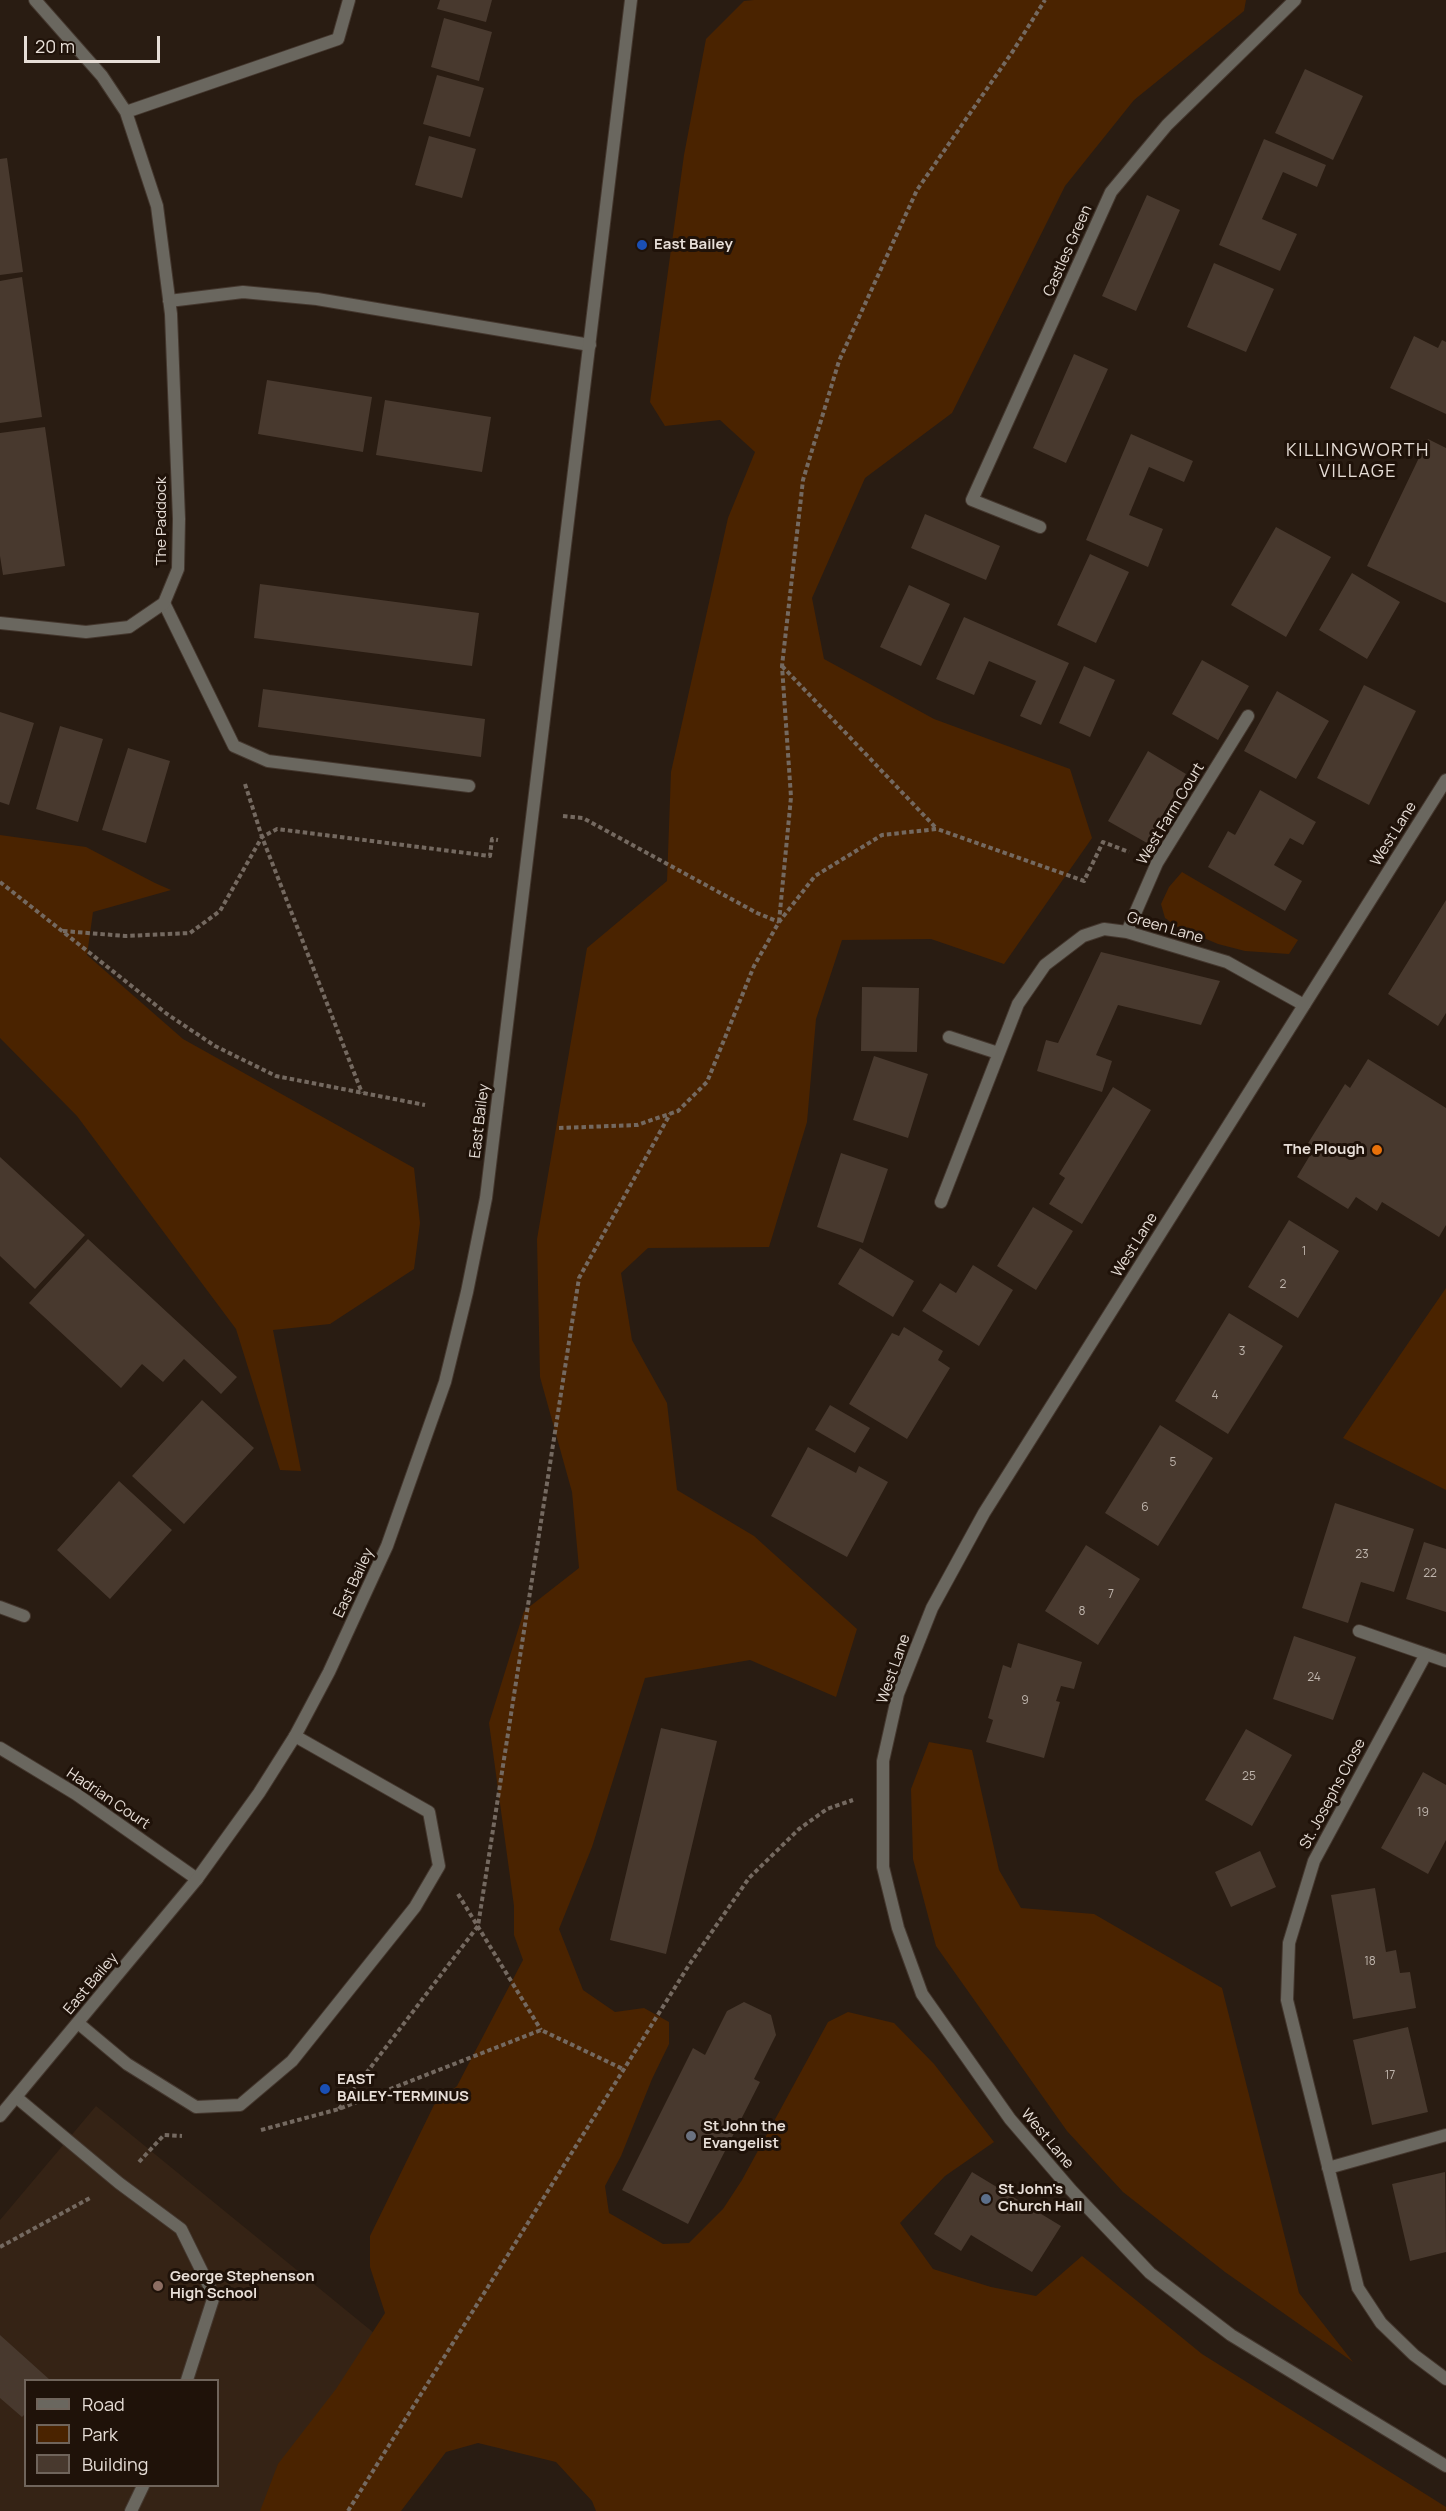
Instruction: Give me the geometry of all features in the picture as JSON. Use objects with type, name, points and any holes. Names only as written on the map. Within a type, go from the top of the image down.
[{"type":"street","name":"The Paddock","points":[[35,0],[102,76],[126,112],[157,206],[169,301],[179,519],[178,569],[164,603]]},
{"type":"street","points":[[126,112],[338,39],[349,0]]},
{"type":"street","name":"East Bailey","points":[[0,2116],[197,1879],[259,1794],[295,1736],[329,1672],[387,1546],[445,1382],[467,1292],[486,1198],[631,0]]},
{"type":"street","name":"Castles Green","points":[[1040,527],[972,500],[1111,192],[1167,125],[1295,0]]},
{"type":"street","points":[[169,301],[243,292],[317,299],[590,345]]},
{"type":"street","points":[[0,623],[86,632],[129,627],[164,603],[234,746],[268,761],[469,786]]},
{"type":"street","name":"West Farm Court","points":[[1127,932],[1157,863],[1248,716]]},
{"type":"street","name":"West Lane","points":[[1446,780],[984,1513],[932,1608],[898,1694],[883,1761],[882,1802],[883,1867],[898,1928],[922,1994],[1018,2128],[1071,2190],[1150,2273],[1231,2335],[1446,2466]]},
{"type":"street","name":"Green Lane","points":[[941,1202],[1018,1004],[1045,965],[1083,936],[1104,929],[1127,932],[1227,962],[1304,1005]]},
{"type":"street","points":[[949,1037],[998,1053]]},
{"type":"street","points":[[0,1607],[24,1616]]},
{"type":"street","points":[[1359,1631],[1446,1661]]},
{"type":"street","name":"St. Josephs Close","points":[[1426,1654],[1314,1861],[1289,1943],[1287,2000],[1358,2288],[1381,2323],[1414,2355],[1446,2379]]},
{"type":"street","points":[[78,2023],[127,2064],[196,2107],[240,2105],[292,2061],[415,1907],[439,1866],[429,1812],[295,1736]]},
{"type":"street","name":"Hadrian Court","points":[[0,1748],[76,1794],[197,1879]]},
{"type":"street","points":[[16,2097],[119,2183],[181,2229],[214,2296],[187,2379]]},
{"type":"street","points":[[1328,2168],[1446,2135]]},
{"type":"street","points":[[131,2511],[143,2487]]},
{"type":"path","points":[[779,922],[791,797],[782,666],[803,480],[839,362],[917,190],[1013,51],[1045,0]]},
{"type":"path","points":[[782,666],[937,829]]},
{"type":"path","points":[[234,746],[262,837],[362,1093]]},
{"type":"path","points":[[63,931],[124,936],[190,933],[220,911],[262,837],[277,829],[490,856],[492,839],[555,842],[562,815],[583,818],[757,913],[779,922]]},
{"type":"path","points":[[559,1128],[637,1125],[678,1112],[707,1082],[754,966],[779,922],[814,876],[882,836],[937,829],[1084,881],[1103,842],[1157,863]]},
{"type":"path","points":[[0,882],[167,1014],[215,1046],[276,1076],[425,1105]]},
{"type":"path","points":[[339,2109],[478,1926],[579,1278],[670,1114]]},
{"type":"path","points":[[348,2511],[623,2069],[689,1965],[749,1878],[799,1829],[827,1809],[858,1798],[882,1802]]},
{"type":"path","points":[[439,1866],[541,2030],[623,2069]]},
{"type":"path","points":[[260,2130],[339,2109],[541,2030]]},
{"type":"path","points":[[0,2247],[119,2183],[164,2135],[184,2136]]},
{"type":"shaded area","name":"George Stephenson High School","points":[[96,2106],[396,2351],[294,2511],[0,2511],[0,2220]]},
{"type":"green space","points":[[1246,0],[1244,11],[1134,100],[1065,186],[952,413],[865,478],[812,598],[824,659],[934,719],[1070,769],[1092,838],[1004,964],[931,939],[842,940],[816,1019],[807,1122],[769,1247],[648,1248],[621,1273],[632,1340],[667,1403],[677,1490],[754,1536],[857,1629],[836,1697],[750,1660],[645,1678],[592,1847],[559,1929],[583,1990],[615,2012],[644,2008],[669,2022],[669,2044],[652,2079],[621,2156],[605,2186],[609,2213],[663,2244],[689,2243],[723,2209],[742,2180],[828,2022],[848,2012],[894,2023],[934,2064],[994,2142],[945,2176],[900,2223],[933,2269],[991,2287],[1036,2296],[1082,2256],[1202,2354],[1446,2507],[1446,2511],[596,2511],[592,2501],[556,2462],[478,2443],[446,2452],[401,2511],[260,2511],[278,2464],[336,2389],[385,2313],[370,2267],[370,2236],[434,2105],[457,2086],[523,1960],[514,1935],[514,1906],[489,1723],[524,1611],[579,1568],[572,1492],[540,1377],[537,1239],[587,948],[667,881],[671,772],[728,518],[755,452],[720,420],[665,426],[650,402],[684,155],[706,39],[744,1]]},
{"type":"green space","points":[[0,835],[86,847],[171,890],[93,912],[87,955],[183,1039],[414,1168],[420,1223],[414,1269],[330,1324],[273,1330],[301,1471],[280,1470],[236,1329],[77,1116],[0,1038]]},
{"type":"green space","points":[[1182,872],[1298,940],[1289,954],[1245,951],[1218,944],[1178,927],[1165,918],[1161,904],[1169,887]]},
{"type":"green space","points":[[1446,1288],[1446,1490],[1343,1438]]},
{"type":"green space","points":[[929,1742],[972,1750],[999,1870],[1021,1908],[1094,1914],[1222,1988],[1299,2293],[1353,2362],[1225,2272],[1123,2192],[1067,2131],[936,1946],[913,1859],[911,1789]]},
{"type":"building","points":[[440,0],[492,0],[486,22],[437,9]]},
{"type":"building","points":[[444,18],[492,32],[479,81],[431,67]]},
{"type":"building","points":[[1305,69],[1363,96],[1333,160],[1275,133]]},
{"type":"building","points":[[437,75],[484,88],[470,137],[423,124]]},
{"type":"building","points":[[429,136],[476,149],[462,198],[415,185]]},
{"type":"building","points":[[1264,139],[1326,165],[1317,187],[1283,172],[1262,219],[1297,234],[1280,271],[1219,245]]},
{"type":"building","points":[[7,158],[23,272],[0,275],[0,159]]},
{"type":"building","points":[[1147,195],[1180,210],[1136,311],[1102,296]]},
{"type":"building","points":[[1214,263],[1274,289],[1246,352],[1187,327]]},
{"type":"building","points":[[22,277],[42,417],[0,423],[0,281]]},
{"type":"building","points":[[1414,336],[1438,348],[1442,340],[1446,342],[1446,414],[1390,388]]},
{"type":"building","points":[[1074,354],[1108,369],[1066,463],[1033,448]]},
{"type":"building","points":[[267,380],[372,397],[363,452],[258,434]]},
{"type":"building","points":[[385,400],[491,417],[482,472],[376,455]]},
{"type":"building","points":[[45,427],[65,566],[3,575],[0,556],[0,433]]},
{"type":"building","points":[[1131,434],[1193,461],[1184,482],[1149,467],[1129,515],[1163,529],[1148,567],[1086,540]]},
{"type":"building","points":[[1428,439],[1446,448],[1446,603],[1367,566]]},
{"type":"building","points":[[925,514],[1000,546],[986,580],[911,548]]},
{"type":"building","points":[[1276,527],[1331,557],[1286,637],[1231,605]]},
{"type":"building","points":[[1090,554],[1129,572],[1096,643],[1057,625]]},
{"type":"building","points":[[1352,573],[1400,602],[1367,659],[1319,630]]},
{"type":"building","points":[[260,584],[479,613],[472,666],[254,638]]},
{"type":"building","points":[[909,585],[950,604],[921,666],[880,647]]},
{"type":"building","points":[[964,617],[1069,663],[1041,725],[1020,716],[1036,681],[989,661],[974,695],[936,679]]},
{"type":"building","points":[[1202,660],[1249,686],[1218,740],[1172,714]]},
{"type":"building","points":[[1084,666],[1115,680],[1090,737],[1059,723]]},
{"type":"building","points":[[1364,685],[1416,711],[1369,805],[1317,778]]},
{"type":"building","points":[[263,689],[485,719],[481,757],[258,727]]},
{"type":"building","points":[[1277,691],[1329,721],[1296,779],[1244,751]]},
{"type":"building","points":[[0,712],[34,723],[9,805],[0,802]]},
{"type":"building","points":[[60,726],[103,739],[78,822],[36,809]]},
{"type":"building","points":[[128,748],[170,761],[146,843],[102,830]]},
{"type":"building","points":[[1148,751],[1186,774],[1147,843],[1108,821]]},
{"type":"building","points":[[1260,790],[1316,822],[1303,845],[1290,838],[1274,865],[1302,881],[1285,911],[1208,867],[1228,831],[1235,835]]},
{"type":"building","points":[[1446,900],[1446,1013],[1438,1026],[1388,994]]},
{"type":"building","points":[[1101,952],[1220,981],[1201,1025],[1118,1005],[1096,1055],[1112,1061],[1102,1092],[1037,1071],[1046,1040],[1058,1043]]},
{"type":"building","points":[[862,987],[919,988],[917,1052],[861,1051]]},
{"type":"building","points":[[874,1056],[928,1074],[908,1138],[853,1120]]},
{"type":"building","name":"The Plough","points":[[1368,1059],[1446,1108],[1446,1225],[1439,1237],[1382,1202],[1377,1211],[1356,1197],[1348,1209],[1297,1177],[1312,1152],[1305,1148],[1345,1084],[1350,1088]]},
{"type":"building","points":[[1113,1087],[1151,1110],[1082,1224],[1049,1204],[1065,1178],[1059,1174]]},
{"type":"building","points":[[841,1153],[888,1169],[863,1243],[817,1227]]},
{"type":"building","points":[[0,1157],[85,1235],[35,1289],[0,1256]]},
{"type":"building","points":[[1033,1207],[1073,1231],[1036,1290],[997,1266]]},
{"type":"building","points":[[1289,1220],[1339,1251],[1298,1318],[1248,1287]]},
{"type":"building","points":[[88,1239],[237,1377],[221,1394],[184,1359],[163,1382],[142,1364],[121,1388],[29,1303]]},
{"type":"building","points":[[860,1248],[914,1281],[893,1317],[838,1284]]},
{"type":"building","points":[[973,1265],[1013,1290],[979,1346],[922,1311],[940,1283],[956,1293]]},
{"type":"building","points":[[1229,1313],[1283,1346],[1228,1434],[1175,1401]]},
{"type":"building","points":[[904,1327],[943,1351],[938,1360],[950,1368],[907,1439],[849,1404],[892,1333],[899,1336]]},
{"type":"building","points":[[202,1400],[254,1448],[184,1524],[132,1476]]},
{"type":"building","points":[[830,1405],[870,1428],[855,1453],[815,1430]]},
{"type":"building","points":[[1160,1425],[1213,1458],[1158,1546],[1105,1513]]},
{"type":"building","points":[[808,1447],[856,1473],[859,1466],[888,1482],[847,1557],[771,1516]]},
{"type":"building","points":[[119,1481],[172,1530],[110,1599],[57,1550]]},
{"type":"building","points":[[1335,1503],[1414,1529],[1394,1592],[1361,1582],[1348,1623],[1302,1608]]},
{"type":"building","points":[[1424,1542],[1446,1549],[1446,1612],[1406,1599]]},
{"type":"building","points":[[1086,1545],[1140,1579],[1098,1645],[1045,1611]]},
{"type":"building","points":[[1294,1636],[1356,1657],[1333,1720],[1273,1699]]},
{"type":"building","points":[[1018,1643],[1082,1662],[1074,1689],[1061,1686],[1056,1701],[1060,1702],[1044,1758],[986,1742],[993,1720],[988,1718],[1003,1665],[1011,1668]]},
{"type":"building","points":[[661,1728],[717,1741],[666,1954],[610,1940]]},
{"type":"building","points":[[1246,1729],[1292,1755],[1252,1826],[1205,1800]]},
{"type":"building","points":[[1423,1772],[1446,1785],[1446,1840],[1428,1874],[1381,1848]]},
{"type":"building","points":[[1260,1851],[1276,1887],[1231,1907],[1215,1872]]},
{"type":"building","points":[[1375,1888],[1386,1952],[1396,1950],[1400,1973],[1410,1972],[1416,2008],[1353,2019],[1331,1895]]},
{"type":"building","name":"St John the Evangelist","points":[[744,2002],[771,2015],[776,2035],[754,2079],[760,2082],[688,2224],[622,2190],[693,2048],[705,2055],[727,2011]]},
{"type":"building","points":[[1408,2027],[1428,2112],[1372,2125],[1353,2040]]},
{"type":"building","name":"St John's Church Hall","points":[[972,2172],[1061,2226],[1032,2272],[971,2235],[961,2251],[934,2234]]},
{"type":"building","points":[[1445,2172],[1446,2252],[1410,2261],[1392,2184]]},
{"type":"building","points":[[0,2335],[49,2379],[24,2379],[24,2415],[22,2417],[0,2398]]},
{"type":"place","name":"East Bailey","points":[[642,245]]},
{"type":"place","name":"The Plough","points":[[1377,1150]]},
{"type":"place","name":"EAST BAILEY-TERMINUS","points":[[325,2089]]},
{"type":"place","name":"St John the Evangelist","points":[[691,2136]]},
{"type":"place","name":"St John's Church Hall","points":[[986,2199]]},
{"type":"place","name":"George Stephenson High School","points":[[158,2286]]},
{"type":"district","name":"KILLINGWORTH VILLAGE","points":[[1358,461]]}]
